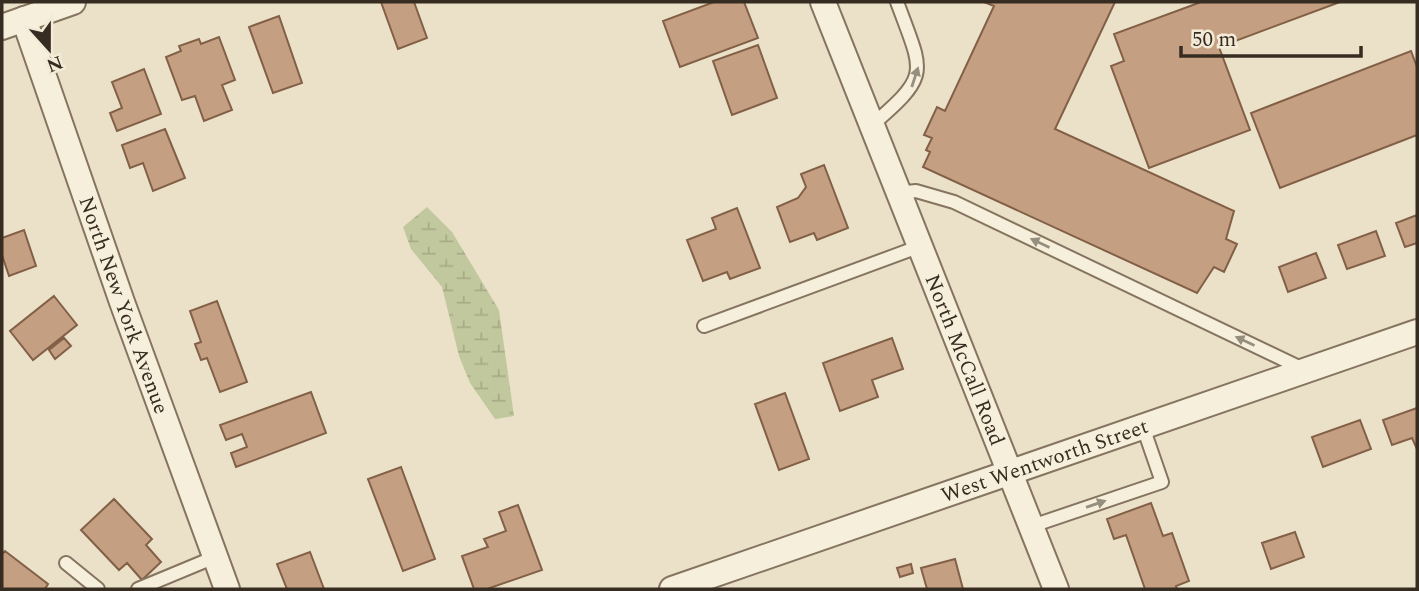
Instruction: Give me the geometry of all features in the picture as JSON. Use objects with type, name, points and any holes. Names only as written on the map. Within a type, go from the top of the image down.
[{"type":"street","points":[[13,23],[73,2]]},
{"type":"street","name":"North McCall Road","points":[[823,2],[870,127],[1056,589]]},
{"type":"street","name":"North New York Avenue","points":[[13,23],[227,589]]},
{"type":"street","name":"West Wentworth Street","points":[[672,589],[1417,332]]},
{"type":"lane","points":[[870,127],[905,96],[915,83],[918,66],[897,2]]},
{"type":"lane","points":[[897,193],[916,191],[954,202],[1307,371]]},
{"type":"lane","name":"North McCall Road","points":[[704,326],[918,247]]},
{"type":"lane","points":[[1032,526],[1163,482],[1143,427]]},
{"type":"lane","points":[[138,589],[215,557]]},
{"type":"lane","points":[[66,564],[97,589]]},
{"type":"green space","points":[[427,207],[452,232],[499,310],[514,416],[495,419],[470,383],[459,356],[442,287],[411,249],[403,227]]},
{"type":"building","points":[[381,2],[414,2],[427,38],[398,49]]},
{"type":"building","points":[[714,2],[744,2],[758,38],[680,67],[663,21]]},
{"type":"building","points":[[984,2],[1115,2],[1055,129],[1234,211],[1226,239],[1237,244],[1224,272],[1214,267],[1197,293],[923,167],[930,152],[926,150],[932,138],[924,135],[937,107],[945,111],[994,6]]},
{"type":"building","points":[[1201,2],[1340,2],[1219,47],[1250,130],[1149,168],[1111,66],[1124,61],[1114,34]]},
{"type":"building","points":[[279,16],[302,83],[273,93],[249,27]]},
{"type":"building","points":[[219,37],[235,80],[222,85],[232,110],[204,121],[195,96],[182,100],[166,57],[181,51],[179,46],[199,39],[201,44]]},
{"type":"building","points":[[758,45],[777,98],[732,115],[713,61]]},
{"type":"building","points":[[1411,51],[1417,67],[1417,135],[1280,188],[1251,113]]},
{"type":"building","points":[[144,69],[161,114],[117,131],[110,113],[122,108],[112,82]]},
{"type":"building","points":[[165,129],[185,178],[153,191],[143,163],[130,168],[122,145]]},
{"type":"building","points":[[824,165],[848,228],[817,240],[814,233],[790,242],[777,207],[798,198],[806,187],[801,174]]},
{"type":"building","points":[[737,208],[760,268],[730,279],[727,272],[703,281],[687,240],[716,229],[712,218]]},
{"type":"building","points":[[1417,215],[1417,243],[1405,247],[1396,223]]},
{"type":"building","points":[[24,230],[36,266],[9,276],[2,255],[2,238]]},
{"type":"building","points":[[1376,231],[1385,256],[1347,269],[1338,245]]},
{"type":"building","points":[[1316,253],[1326,278],[1288,292],[1279,267]]},
{"type":"building","points":[[54,296],[77,325],[33,360],[10,331]]},
{"type":"building","points":[[217,301],[247,382],[220,392],[207,358],[201,360],[195,344],[201,342],[190,311]]},
{"type":"building","points":[[64,338],[71,346],[55,359],[49,350]]},
{"type":"building","points":[[892,338],[903,369],[872,380],[878,397],[840,411],[823,363]]},
{"type":"building","points":[[311,392],[326,433],[236,467],[231,453],[247,447],[242,434],[226,440],[220,425]]},
{"type":"building","points":[[785,393],[809,459],[779,470],[755,404]]},
{"type":"building","points":[[1417,408],[1417,449],[1412,438],[1392,445],[1383,420]]},
{"type":"building","points":[[1360,420],[1371,449],[1323,467],[1312,437]]},
{"type":"building","points":[[401,467],[435,559],[403,571],[368,479]]},
{"type":"building","points":[[114,499],[152,539],[146,545],[161,562],[142,580],[127,563],[119,570],[81,530]]},
{"type":"building","points":[[1151,503],[1163,536],[1172,533],[1189,581],[1176,586],[1177,589],[1145,589],[1126,535],[1114,539],[1107,519]]},
{"type":"building","points":[[518,505],[542,570],[487,589],[474,589],[462,556],[488,547],[484,539],[506,531],[499,512]]},
{"type":"building","points":[[1295,532],[1304,557],[1271,569],[1262,543]]},
{"type":"building","points":[[5,551],[48,584],[45,589],[2,589],[2,554]]},
{"type":"building","points":[[310,552],[324,589],[287,589],[277,564]]},
{"type":"building","points":[[955,559],[963,589],[927,589],[921,568]]},
{"type":"building","points":[[911,564],[913,573],[900,577],[897,568]]}]
